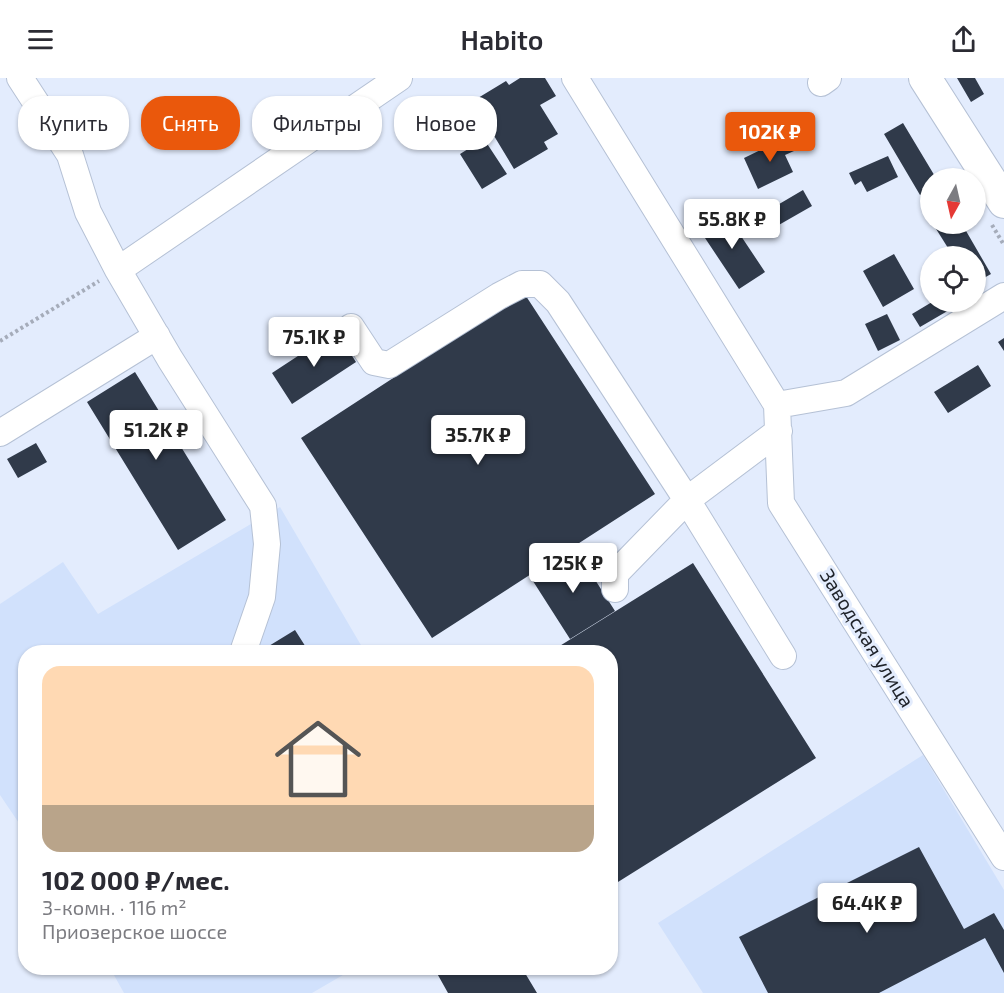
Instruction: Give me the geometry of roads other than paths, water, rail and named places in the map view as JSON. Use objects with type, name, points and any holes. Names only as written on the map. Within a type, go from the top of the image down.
[{"type":"main road","points":[[926,78],[1004,202]]},
{"type":"street","points":[[20,78],[70,155],[88,212],[118,270],[263,506],[267,544],[262,597],[245,645]]},
{"type":"street","points":[[118,270],[399,78]]},
{"type":"street","points":[[575,78],[777,405],[846,393],[1004,296]]},
{"type":"street","points":[[351,327],[374,362],[389,365],[499,296],[522,284],[540,284],[558,302],[687,500],[783,656]]},
{"type":"street","points":[[0,433],[157,336]]},
{"type":"street","name":"Заводская улица","points":[[777,405],[781,503],[1004,856]]},
{"type":"street","points":[[615,589],[615,574],[687,500],[779,431]]}]
